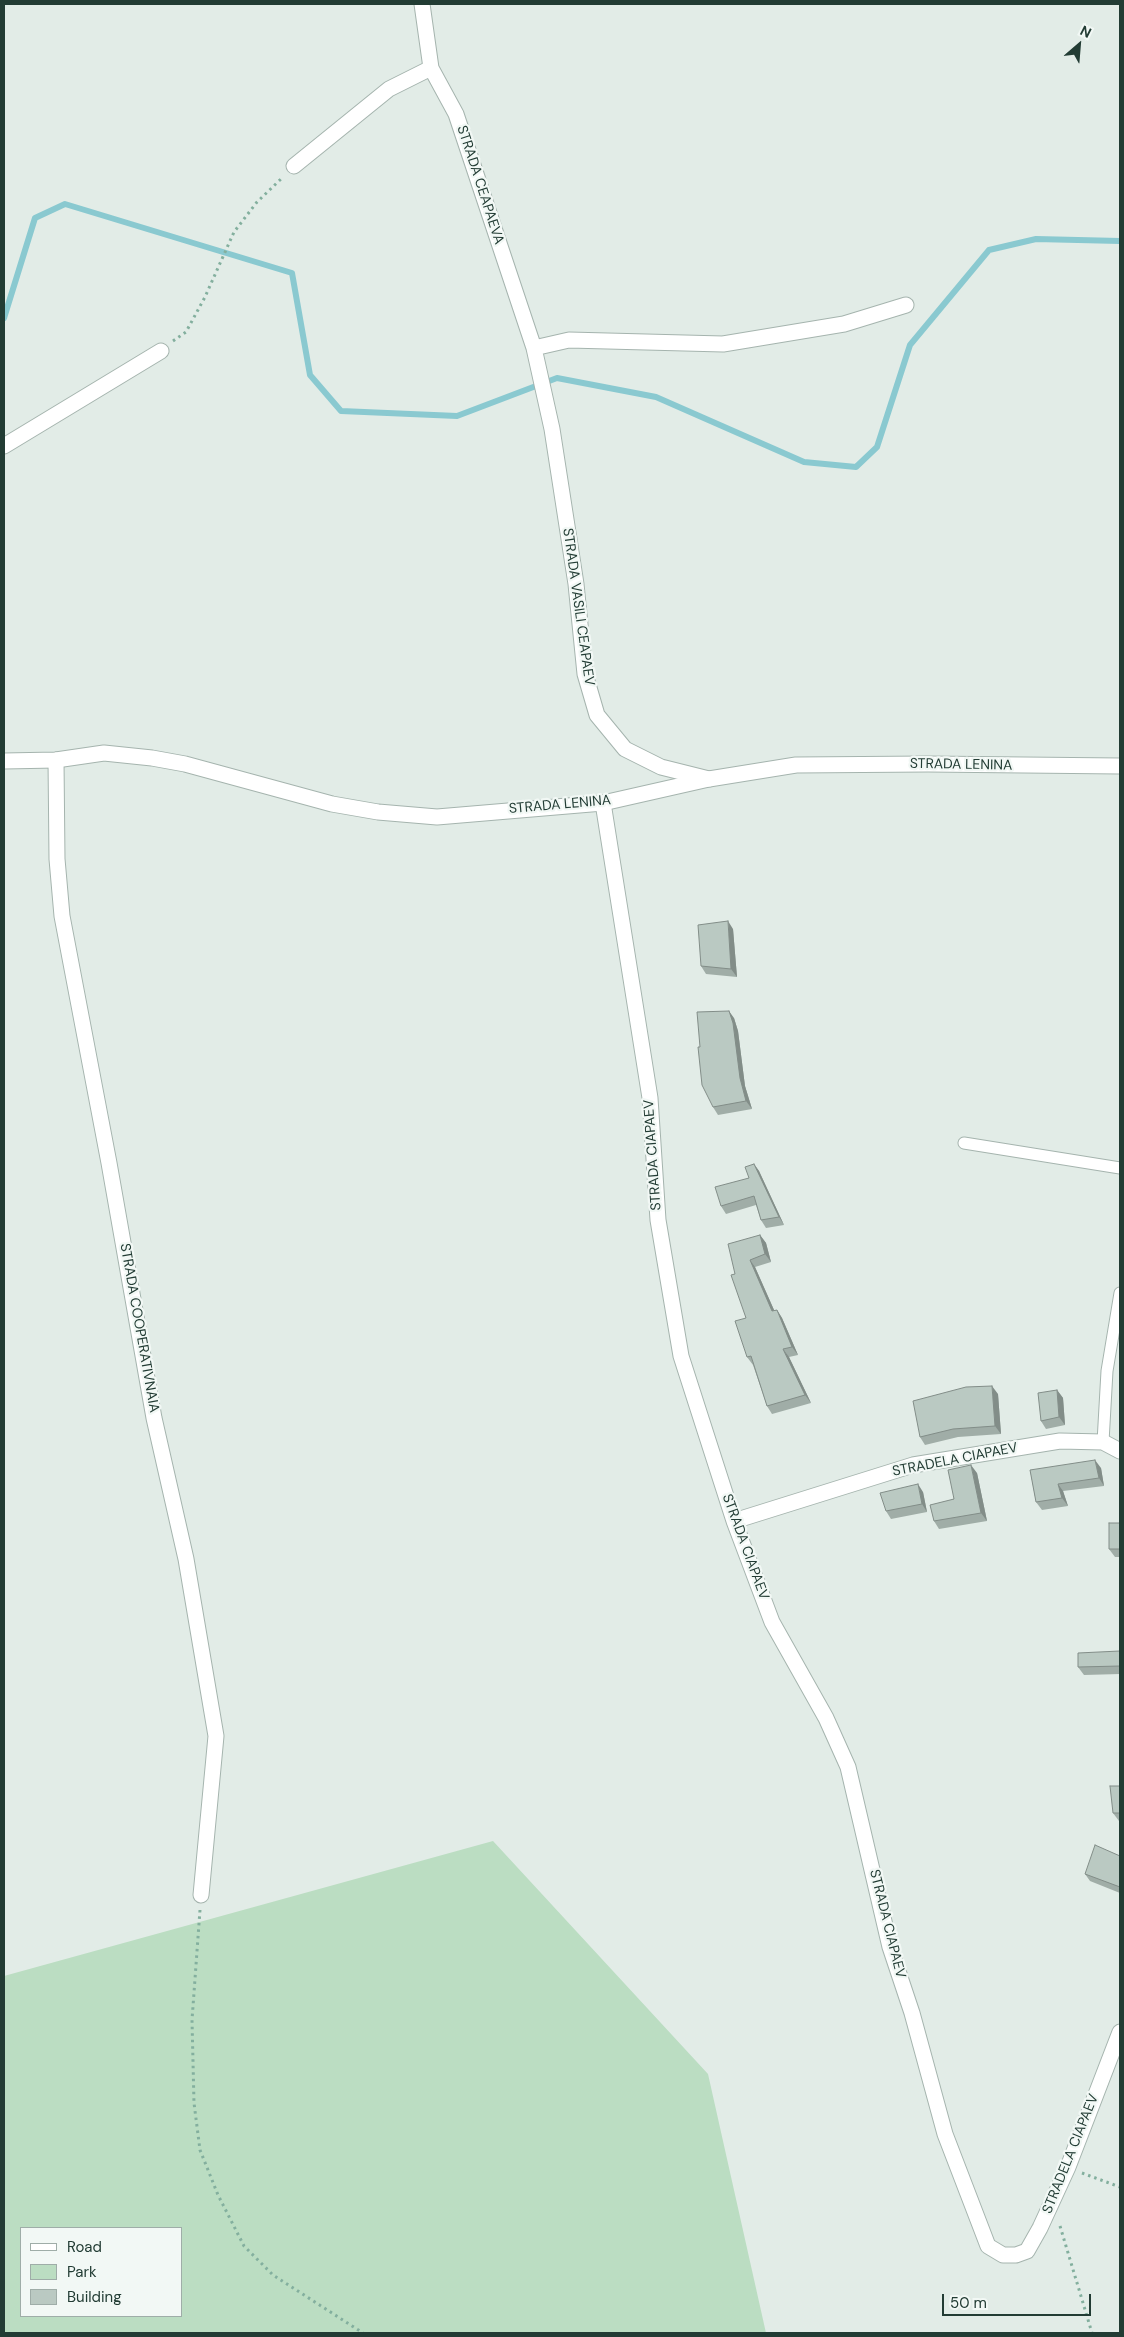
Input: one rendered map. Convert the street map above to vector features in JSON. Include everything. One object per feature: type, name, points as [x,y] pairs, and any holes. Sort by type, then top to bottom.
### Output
[{"type":"street","name":"STRADA CEAPAEVA","points":[[422,4],[431,68],[456,114],[534,348],[538,367]]},
{"type":"street","points":[[294,166],[389,89],[431,68]]},
{"type":"street","points":[[534,348],[569,340],[723,344],[844,324],[906,304]]},
{"type":"street","points":[[4,446],[161,350]]},
{"type":"street","name":"STRADA VASILI CEAPAEV","points":[[538,367],[552,429],[576,584],[585,674],[597,715],[625,748],[661,767],[709,779]]},
{"type":"street","name":"STRADA LENINA","points":[[4,761],[56,760],[104,753],[152,758],[185,764],[332,804],[378,812],[437,817],[603,803],[709,779],[796,766],[928,764],[1120,766]]},
{"type":"street","name":"STRADA COOPERATIVNAIA","points":[[56,760],[57,859],[62,916],[154,1418],[186,1559],[216,1736],[201,1895]]},
{"type":"street","name":"STRADA CIAPAEV","points":[[603,803],[650,1098],[658,1220],[681,1356],[734,1521],[772,1622],[826,1718],[848,1767],[890,1948],[912,2013],[945,2134],[988,2246],[1003,2255]]},
{"type":"street","name":"STRADELA CIAPAEV","points":[[734,1521],[913,1466],[1060,1441],[1103,1442],[1120,1451]]},
{"type":"street","name":"STRADELA CIAPAEV","points":[[1003,2255],[1016,2255],[1027,2251],[1068,2167],[1120,2032]]},
{"type":"lane","points":[[964,1143],[1120,1168]]},
{"type":"lane","points":[[1103,1442],[1107,1371],[1120,1294]]},
{"type":"path","points":[[161,350],[186,332],[205,297],[234,232],[257,202],[294,166]]},
{"type":"path","points":[[201,1895],[192,2020],[194,2103],[200,2150],[218,2195],[244,2246],[273,2275],[363,2333]]},
{"type":"path","points":[[1068,2167],[1120,2187]]},
{"type":"path","points":[[1051,2205],[1068,2248],[1092,2333]]},
{"type":"green space","points":[[493,1841],[708,2074],[766,2333],[4,2333],[4,1976]]},
{"type":"building","points":[[728,921],[731,969],[701,966],[698,925]]},
{"type":"building","points":[[729,1011],[733,1023],[740,1078],[746,1101],[713,1107],[702,1085],[697,1012]]},
{"type":"building","points":[[754,1164],[779,1217],[761,1220],[754,1196],[721,1206],[715,1187],[749,1178],[745,1167]]},
{"type":"building","points":[[760,1235],[765,1254],[750,1260],[772,1311],[777,1310],[792,1347],[783,1349],[805,1395],[767,1406],[751,1356],[747,1357],[735,1321],[746,1318],[731,1275],[735,1274],[728,1244]]},
{"type":"building","points":[[992,1386],[995,1426],[953,1429],[920,1437],[913,1401],[966,1387]]},
{"type":"building","points":[[1057,1390],[1059,1417],[1041,1421],[1038,1393]]},
{"type":"building","points":[[1095,1460],[1099,1478],[1058,1484],[1062,1498],[1036,1502],[1030,1470]]},
{"type":"building","points":[[971,1465],[981,1513],[934,1521],[930,1505],[954,1499],[948,1470]]},
{"type":"building","points":[[918,1484],[922,1504],[886,1511],[880,1493]]},
{"type":"building","points":[[1109,1523],[1120,1523],[1120,1549],[1109,1549]]},
{"type":"building","points":[[1120,1651],[1120,1666],[1078,1667],[1078,1653]]},
{"type":"building","points":[[1110,1786],[1120,1786],[1120,1813],[1113,1813]]},
{"type":"building","points":[[1095,1845],[1120,1856],[1120,1887],[1085,1874]]},
{"type":"waterway","points":[[4,318],[35,218],[65,204],[292,273],[310,375],[341,411],[457,416],[557,378],[656,397],[804,462],[856,467],[877,447],[910,345],[989,250],[1036,239],[1120,241]]}]
